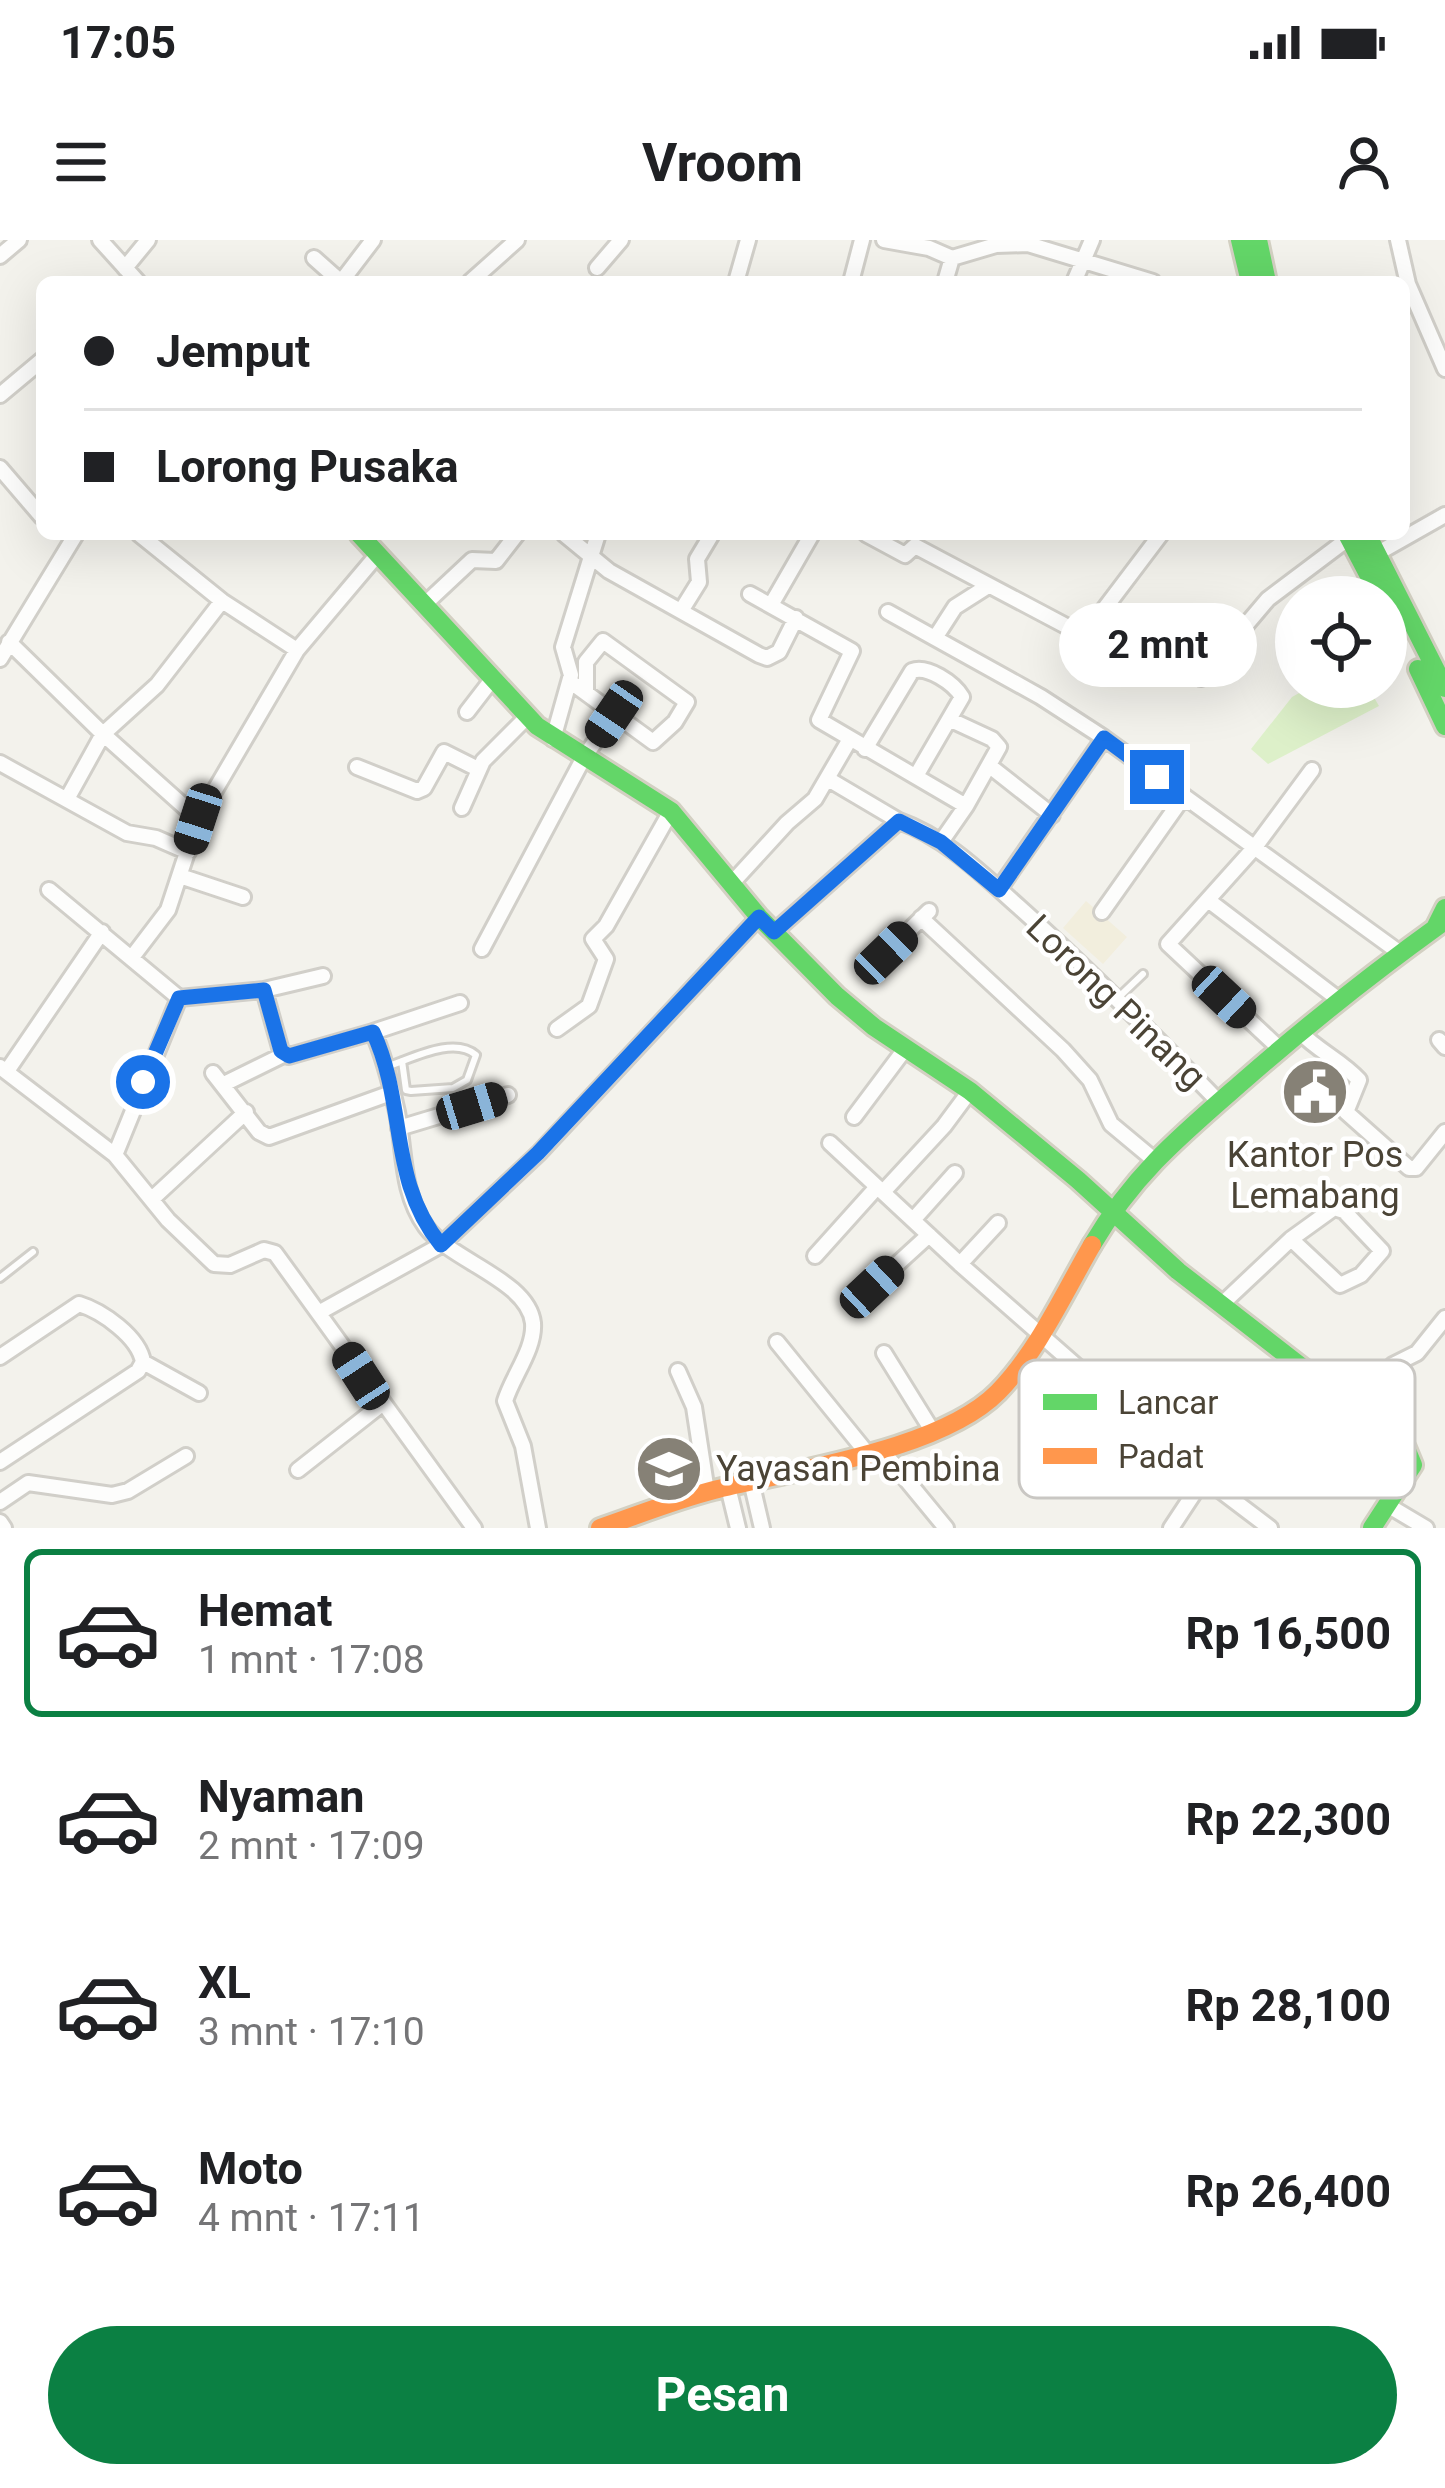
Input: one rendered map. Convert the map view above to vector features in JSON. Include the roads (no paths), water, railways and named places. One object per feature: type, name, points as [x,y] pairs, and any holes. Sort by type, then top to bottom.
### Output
[{"type":"main road","points":[[1240,240],[1249,276]]},
{"type":"main road","points":[[1258,240],[1266,276]]},
{"type":"main road","points":[[365,540],[527,717],[554,740],[670,811],[759,917],[837,996],[905,1049],[970,1090],[1163,1259],[1293,1360]]},
{"type":"main road","points":[[1357,540],[1445,688]]},
{"type":"main road","points":[[1369,558],[1374,576]]},
{"type":"main road","points":[[1407,650],[1445,726]]},
{"type":"main road","points":[[1022,1360],[1042,1334],[1112,1211],[1153,1159],[1338,999],[1442,921]]},
{"type":"main road","points":[[608,1527],[707,1492],[933,1432],[994,1396],[1019,1364]]},
{"type":"main road","points":[[1372,1528],[1393,1498]]},
{"type":"street","points":[[0,256],[19,240]]},
{"type":"street","points":[[100,240],[131,276]]},
{"type":"street","points":[[134,276],[148,240]]},
{"type":"street","points":[[346,276],[374,240]]},
{"type":"street","points":[[477,276],[517,240]]},
{"type":"street","points":[[597,268],[621,240]]},
{"type":"street","points":[[738,276],[748,240]]},
{"type":"street","points":[[852,276],[862,240]]},
{"type":"street","points":[[884,240],[929,248],[952,258],[1010,244],[1046,247],[1134,276]]},
{"type":"street","points":[[1076,276],[1092,240]]},
{"type":"street","points":[[1398,240],[1408,276]]},
{"type":"street","points":[[314,258],[334,276]]},
{"type":"street","points":[[947,276],[952,258]]},
{"type":"street","points":[[1410,284],[1445,369]]},
{"type":"street","points":[[0,395],[36,365]]},
{"type":"street","points":[[0,468],[36,510]]},
{"type":"street","points":[[1410,535],[1445,515]]},
{"type":"street","points":[[0,658],[66,540]]},
{"type":"street","points":[[146,540],[222,602],[297,650]]},
{"type":"street","points":[[425,604],[472,560],[496,561],[512,540]]},
{"type":"street","points":[[570,540],[590,558],[767,658],[778,652],[796,617]]},
{"type":"street","points":[[554,740],[571,675],[563,647],[596,540]]},
{"type":"street","points":[[681,611],[698,582],[697,559],[708,540]]},
{"type":"street","points":[[771,604],[808,540]]},
{"type":"street","points":[[877,540],[905,555],[914,546],[1083,635]]},
{"type":"street","points":[[1071,653],[1156,540]]},
{"type":"street","points":[[1201,678],[1268,599],[1347,540]]},
{"type":"street","points":[[1369,558],[1401,540]]},
{"type":"street","points":[[133,956],[168,910],[198,819],[297,650],[378,554]]},
{"type":"street","points":[[935,638],[956,607],[988,586]]},
{"type":"street","points":[[750,594],[852,651],[819,716],[821,723],[966,806]]},
{"type":"street","points":[[67,800],[103,734],[158,685],[222,602]]},
{"type":"street","points":[[888,612],[1041,697],[1104,738],[1400,952]]},
{"type":"street","points":[[603,641],[687,702],[656,741],[614,714],[580,689],[586,662],[603,641]]},
{"type":"street","points":[[9,642],[198,819]]},
{"type":"street","points":[[866,749],[918,668],[961,692],[961,702],[916,776]]},
{"type":"street","points":[[466,712],[494,677]]},
{"type":"street","points":[[482,949],[584,759],[614,714]]},
{"type":"street","points":[[462,808],[478,769],[527,717]]},
{"type":"street","points":[[941,842],[1000,747],[952,721]]},
{"type":"street","points":[[999,890],[1104,738]]},
{"type":"street","points":[[731,884],[815,800],[850,740]]},
{"type":"street","points":[[357,767],[417,791],[424,788],[443,752],[478,769]]},
{"type":"street","points":[[0,764],[127,833],[156,838],[188,852]]},
{"type":"street","points":[[991,767],[1052,815]]},
{"type":"street","points":[[1280,1049],[1168,946],[1255,847],[1312,770]]},
{"type":"street","name":"Lorong Pinang","points":[[828,779],[941,842],[1117,999],[1217,1100]]},
{"type":"street","points":[[1102,912],[1184,796]]},
{"type":"street","points":[[557,1029],[589,1006],[606,959],[593,938],[606,926],[670,811]]},
{"type":"street","points":[[774,932],[899,821]]},
{"type":"street","points":[[180,877],[243,897]]},
{"type":"street","points":[[49,890],[179,998],[264,990],[323,976]]},
{"type":"street","points":[[1208,900],[1338,999]]},
{"type":"street","points":[[886,953],[925,915],[1063,1050],[1090,1080],[1112,1124],[1153,1159]]},
{"type":"street","points":[[320,1312],[441,1245],[541,1150],[759,917]]},
{"type":"street","points":[[102,932],[4,1069],[115,1155],[214,1264],[230,1265],[264,1250],[275,1253],[474,1528]]},
{"type":"street","points":[[264,990],[285,1054]]},
{"type":"street","points":[[115,1155],[179,998]]},
{"type":"street","points":[[392,1093],[269,1137],[259,1132],[218,1078],[460,1004]]},
{"type":"street","points":[[373,1032],[392,1093],[409,1194],[417,1212],[441,1245],[514,1291],[529,1311],[531,1337],[505,1401],[523,1446],[538,1528]]},
{"type":"street","points":[[1300,1032],[1359,1080],[1346,1112],[1409,1168],[1416,1168],[1442,1141]]},
{"type":"street","points":[[854,1118],[905,1049]]},
{"type":"street","points":[[815,1256],[944,1126],[970,1090]]},
{"type":"street","points":[[399,1128],[508,1094]]},
{"type":"street","points":[[152,1199],[246,1112]]},
{"type":"street","points":[[830,1143],[1071,1360]]},
{"type":"street","points":[[913,1220],[956,1173]]},
{"type":"street","points":[[1222,1304],[1291,1239],[1337,1208],[1382,1253],[1361,1275],[1340,1285],[1291,1239]]},
{"type":"street","points":[[960,1264],[998,1223]]},
{"type":"street","points":[[872,1287],[928,1234]]},
{"type":"street","points":[[0,1358],[79,1304],[136,1342],[143,1362],[199,1393]]},
{"type":"street","points":[[1403,1360],[1417,1353],[1445,1318]]},
{"type":"street","points":[[777,1342],[946,1528]]},
{"type":"street","points":[[884,1353],[933,1432]]},
{"type":"street","points":[[0,1462],[138,1371],[143,1362]]},
{"type":"street","points":[[678,1371],[694,1407],[707,1492]]},
{"type":"street","points":[[298,1470],[382,1404]]},
{"type":"street","points":[[0,1502],[28,1483],[119,1494],[186,1456]]},
{"type":"street","points":[[751,1481],[762,1528]]},
{"type":"street","points":[[728,1487],[739,1528]]},
{"type":"street","points":[[1171,1528],[1191,1498]]},
{"type":"street","points":[[1231,1498],[1270,1528]]},
{"type":"street","points":[[1389,1506],[1426,1528]]},
{"type":"lane","points":[[1117,999],[1143,974]]},
{"type":"lane","points":[[385,1067],[403,1061],[445,1048],[465,1048],[476,1055],[467,1080],[453,1088],[406,1090],[403,1061]]},
{"type":"lane","points":[[0,1278],[32,1252]]},
{"type":"place","name":"Kantor Pos Lemabang","points":[[1315,1092]]},
{"type":"place","name":"Yayasan Pembina","points":[[669,1469]]}]
